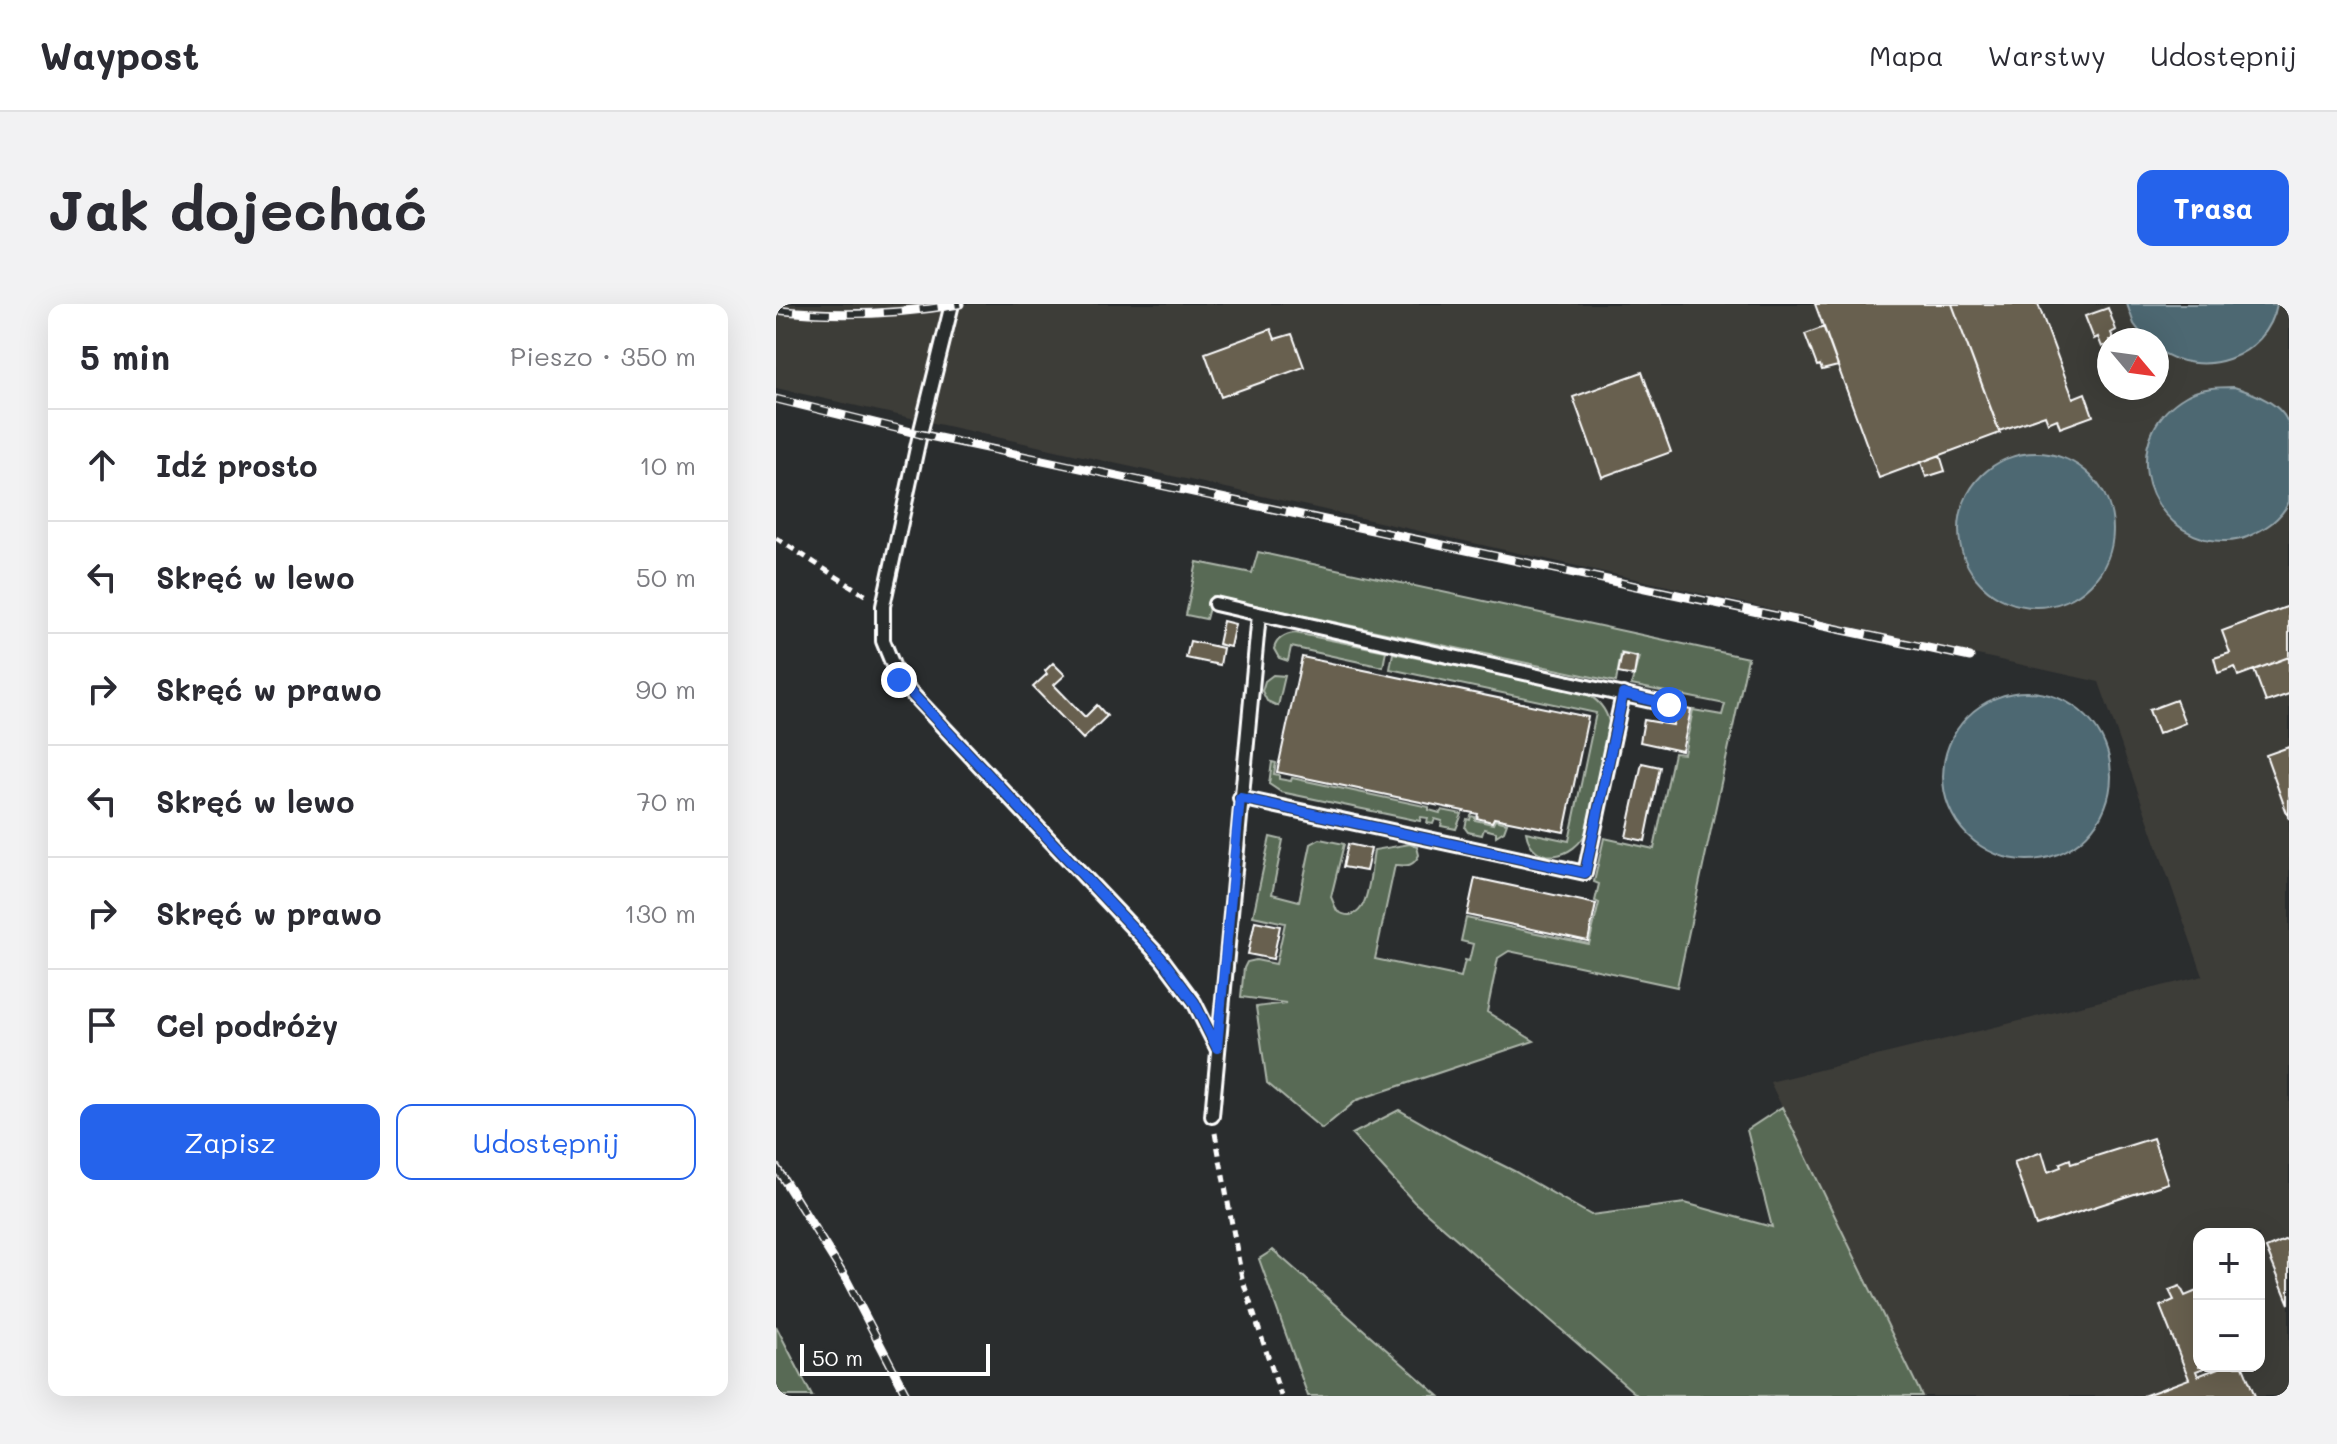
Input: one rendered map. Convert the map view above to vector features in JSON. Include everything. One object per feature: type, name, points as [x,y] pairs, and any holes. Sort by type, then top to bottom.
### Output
[{"type":"lane","points":[[952,304],[883,606],[883,641],[899,680],[1162,959],[1194,1002],[1217,1048]]},
{"type":"lane","points":[[1215,604],[1669,705]]},
{"type":"lane","points":[[1212,1116],[1259,614]]},
{"type":"lane","points":[[1240,798],[1585,873],[1623,694]]},
{"type":"path","points":[[776,538],[883,606]]},
{"type":"path","points":[[1212,1116],[1242,1278],[1281,1396]]},
{"type":"shaded area","points":[[776,304],[2289,304],[2289,1396],[1922,1396],[1770,1082],[2203,976],[2099,682],[776,388]]},
{"type":"green space","points":[[1258,552],[1748,658],[1677,987],[1509,951],[1498,958],[1487,1012],[1534,1041],[1357,1100],[1322,1129],[1267,1083],[1256,1007],[1286,1003],[1241,997],[1247,962],[1256,960],[1276,964],[1285,923],[1253,916],[1270,837],[1283,840],[1272,894],[1299,901],[1311,844],[1320,839],[1344,844],[1331,897],[1337,911],[1348,915],[1356,913],[1366,896],[1374,850],[1410,844],[1417,847],[1419,855],[1412,864],[1395,865],[1375,959],[1461,977],[1473,944],[1461,941],[1466,918],[1589,944],[1599,903],[1595,901],[1599,884],[1594,882],[1604,838],[1654,849],[1674,753],[1684,754],[1693,710],[1722,715],[1725,704],[1631,685],[1639,657],[1621,653],[1616,682],[1212,596],[1206,619],[1186,615],[1197,562],[1252,573]]},
{"type":"green space","points":[[1295,633],[1386,651],[1383,667],[1291,647],[1288,661],[1279,658],[1274,649],[1277,642]]},
{"type":"green space","points":[[1393,653],[1585,693],[1600,705],[1609,722],[1608,743],[1587,830],[1574,848],[1564,853],[1545,855],[1530,843],[1526,832],[1569,841],[1596,713],[1390,669]]},
{"type":"green space","points":[[1273,675],[1285,676],[1278,706],[1267,701],[1262,691],[1265,681]]},
{"type":"green space","points":[[1272,762],[1276,763],[1274,774],[1279,775],[1279,779],[1291,781],[1292,778],[1429,807],[1429,810],[1440,813],[1442,810],[1462,814],[1456,829],[1441,826],[1442,821],[1435,819],[1433,824],[1427,823],[1428,818],[1421,817],[1420,821],[1281,792],[1269,784]]},
{"type":"green space","points":[[1471,816],[1493,824],[1495,820],[1507,823],[1504,831],[1496,836],[1496,832],[1484,829],[1482,835],[1468,832],[1465,828]]},
{"type":"green space","points":[[1782,1107],[1922,1396],[1638,1396],[1414,1202],[1352,1134],[1399,1110],[1591,1215],[1685,1203],[1772,1227],[1747,1130]]},
{"type":"green space","points":[[1273,1250],[1439,1396],[1308,1396],[1259,1259]]},
{"type":"green space","points":[[776,1326],[812,1396],[776,1396]]},
{"type":"water","points":[[2127,304],[2277,304],[2271,323],[2260,339],[2246,351],[2211,363],[2192,363],[2174,358],[2169,355],[2169,328],[2137,328]]},
{"type":"water","points":[[2234,387],[2266,400],[2286,418],[2289,426],[2289,502],[2277,519],[2254,534],[2232,541],[2210,540],[2182,529],[2165,513],[2153,494],[2147,474],[2147,452],[2153,431],[2166,412],[2186,396],[2209,388]]},
{"type":"water","points":[[2036,453],[2065,459],[2091,475],[2107,501],[2113,530],[2107,559],[2091,585],[2065,601],[2036,607],[2007,601],[1981,585],[1965,559],[1959,530],[1965,501],[1981,475],[2007,459]]},
{"type":"water","points":[[2027,692],[2059,699],[2074,706],[2086,717],[2097,729],[2104,744],[2111,776],[2104,808],[2097,823],[2086,835],[2074,846],[2059,853],[2027,860],[1995,853],[1980,846],[1968,835],[1957,823],[1950,808],[1943,776],[1950,744],[1957,729],[1968,717],[1980,706],[1995,699]]},
{"type":"building","points":[[1815,304],[1952,304],[2000,433],[1879,478]]},
{"type":"building","points":[[1952,304],[2038,304],[2073,398],[2085,393],[2093,416],[2060,428],[2057,419],[2048,423],[2045,415],[1999,431]]},
{"type":"building","points":[[2108,308],[2115,328],[2097,328],[2097,338],[2094,339],[2085,316]]},
{"type":"building","points":[[1824,327],[1838,366],[1822,370],[1820,365],[1817,366],[1805,334]]},
{"type":"building","points":[[1271,329],[1275,339],[1292,334],[1304,367],[1221,397],[1205,353]]},
{"type":"building","points":[[1642,372],[1671,452],[1602,477],[1573,397]]},
{"type":"building","points":[[1940,455],[1945,471],[1926,477],[1921,462]]},
{"type":"building","points":[[2289,606],[2289,657],[2238,676],[2235,667],[2218,673],[2214,658],[2230,653],[2222,631]]},
{"type":"building","points":[[1223,621],[1235,624],[1230,647],[1218,644]]},
{"type":"building","points":[[1190,641],[1223,648],[1220,665],[1186,658]]},
{"type":"building","points":[[1622,654],[1637,657],[1634,676],[1618,673]]},
{"type":"building","points":[[1302,657],[1588,717],[1564,832],[1494,818],[1492,822],[1477,818],[1478,814],[1277,772]]},
{"type":"building","points":[[2289,657],[2289,694],[2266,702],[2254,670]]},
{"type":"building","points":[[1053,663],[1065,675],[1054,685],[1085,717],[1097,705],[1107,716],[1083,739],[1033,687],[1047,674],[1045,671]]},
{"type":"building","points":[[2176,700],[2185,723],[2158,734],[2149,710]]},
{"type":"building","points":[[1677,707],[1691,710],[1682,751],[1640,742],[1644,720],[1673,725]]},
{"type":"building","points":[[2289,747],[2289,819],[2266,755]]},
{"type":"building","points":[[1642,763],[1660,767],[1645,841],[1626,837]]},
{"type":"building","points":[[1348,844],[1371,849],[1366,871],[1343,867]]},
{"type":"building","points":[[1475,878],[1596,904],[1588,941],[1467,915]]},
{"type":"building","points":[[1255,921],[1280,926],[1273,959],[1248,954]]},
{"type":"building","points":[[2153,1138],[2168,1183],[2036,1226],[2014,1162],[2042,1152],[2048,1172],[2070,1159],[2071,1164]]},
{"type":"building","points":[[2289,1238],[2289,1304],[2266,1248]]},
{"type":"building","points":[[2180,1286],[2185,1296],[2193,1293],[2193,1372],[2198,1376],[2208,1372],[2245,1372],[2255,1396],[2143,1396],[2189,1379],[2160,1306],[2174,1300],[2169,1290]]},
{"type":"railway","points":[[776,310],[868,313],[960,304]]},
{"type":"railway","points":[[776,399],[920,434],[1970,657]]},
{"type":"railway","points":[[776,1167],[846,1279],[907,1396]]},
{"type":"route","points":[[899,680],[1162,959],[1194,1002],[1217,1048],[1240,798],[1585,873],[1623,694],[1669,705]]}]
